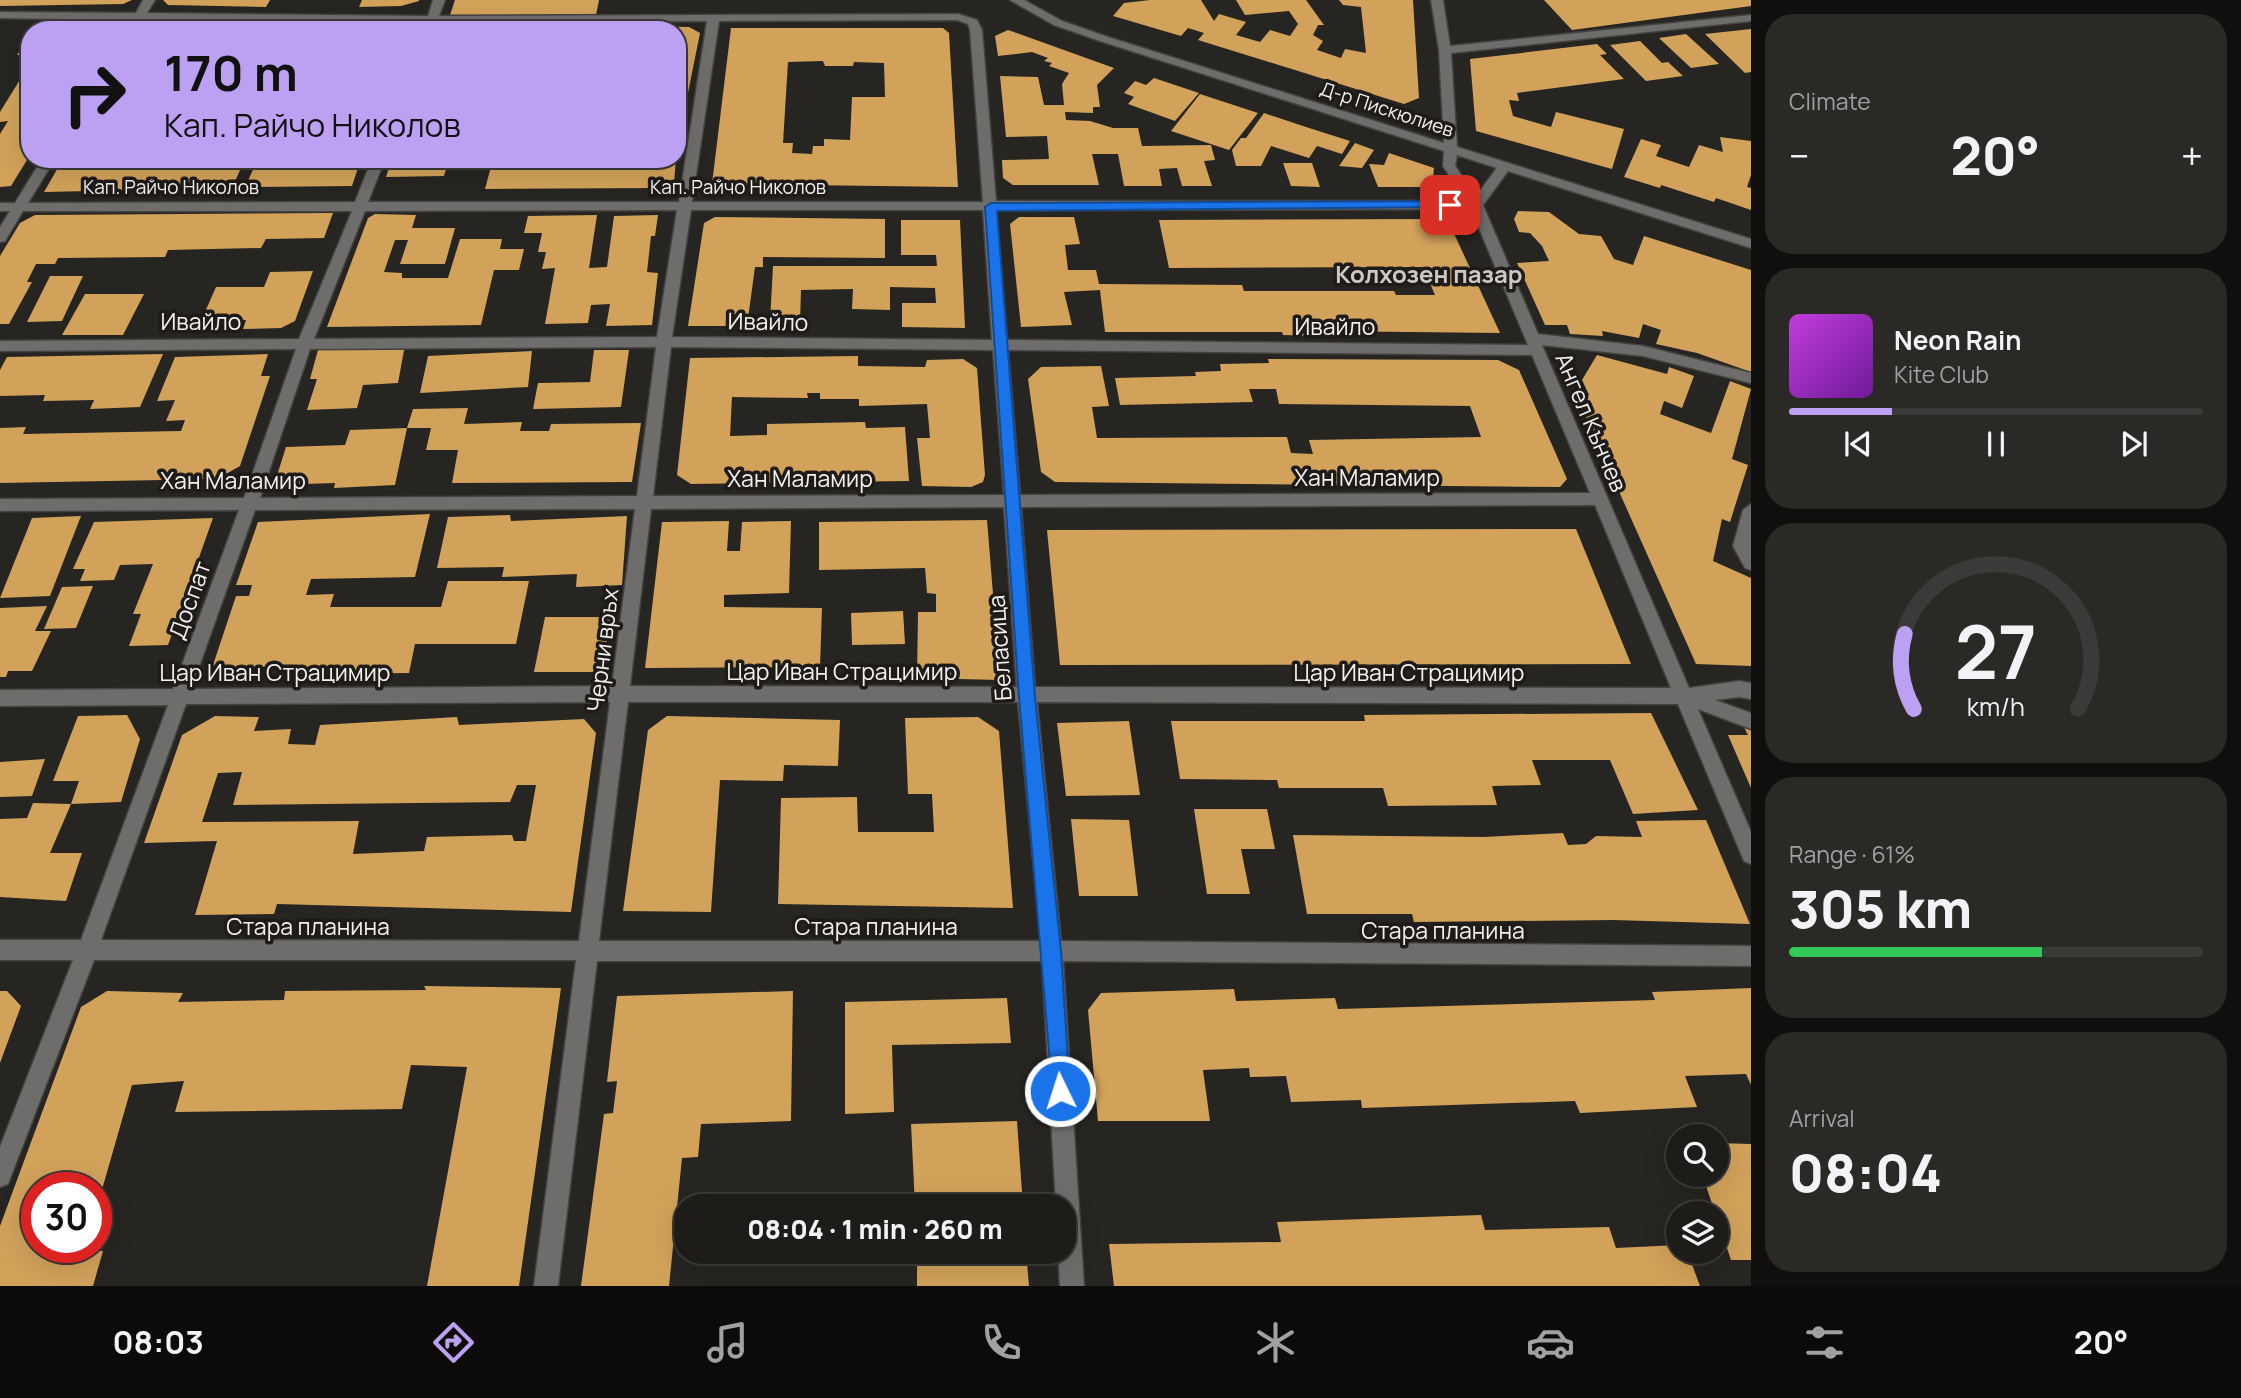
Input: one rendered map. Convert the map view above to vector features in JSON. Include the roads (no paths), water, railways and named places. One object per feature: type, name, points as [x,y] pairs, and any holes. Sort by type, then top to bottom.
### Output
[{"type":"street","points":[[136,21],[149,0]]},
{"type":"street","points":[[431,21],[439,0]]},
{"type":"street","name":"Д-р Пискюлиев","points":[[1016,0],[1069,27],[1751,244]]},
{"type":"street","name":"Ангел Кънчев","points":[[1437,0],[1445,50],[1451,150],[1449,166],[1476,205],[1751,855]]},
{"type":"street","points":[[0,15],[140,15],[314,21]]},
{"type":"street","name":"Беласица","points":[[713,20],[958,17],[972,22],[976,30],[1027,697],[1052,951],[1072,1286]]},
{"type":"street","points":[[1445,50],[1751,18]]},
{"type":"street","points":[[656,21],[713,20]]},
{"type":"street","name":"Черни връх","points":[[546,1286],[664,342],[687,206],[713,20]]},
{"type":"street","points":[[1476,205],[1504,167]]},
{"type":"street","points":[[0,237],[43,168]]},
{"type":"street","name":"Доспат","points":[[0,1176],[87,951],[250,503],[305,343],[376,168]]},
{"type":"street","name":"Кап. Райчо Николов","points":[[0,207],[1476,205]]},
{"type":"street","name":"Ивайло","points":[[0,346],[664,342],[1001,346],[1534,344],[1632,347],[1713,365],[1751,378]]},
{"type":"street","name":"Хан Маламир","points":[[0,505],[1600,499]]},
{"type":"street","points":[[1751,510],[1741,546],[1751,563]]},
{"type":"street","points":[[1684,696],[1739,689],[1751,691]]},
{"type":"street","name":"Цар Иван Страцимир","points":[[0,698],[621,694],[1027,697],[1684,696]]},
{"type":"street","points":[[1684,696],[1751,721]]},
{"type":"street","name":"Стара планина","points":[[0,950],[1052,951],[1751,956]]},
{"type":"district","name":"Колхозен пазар","points":[[1429,273]]}]
